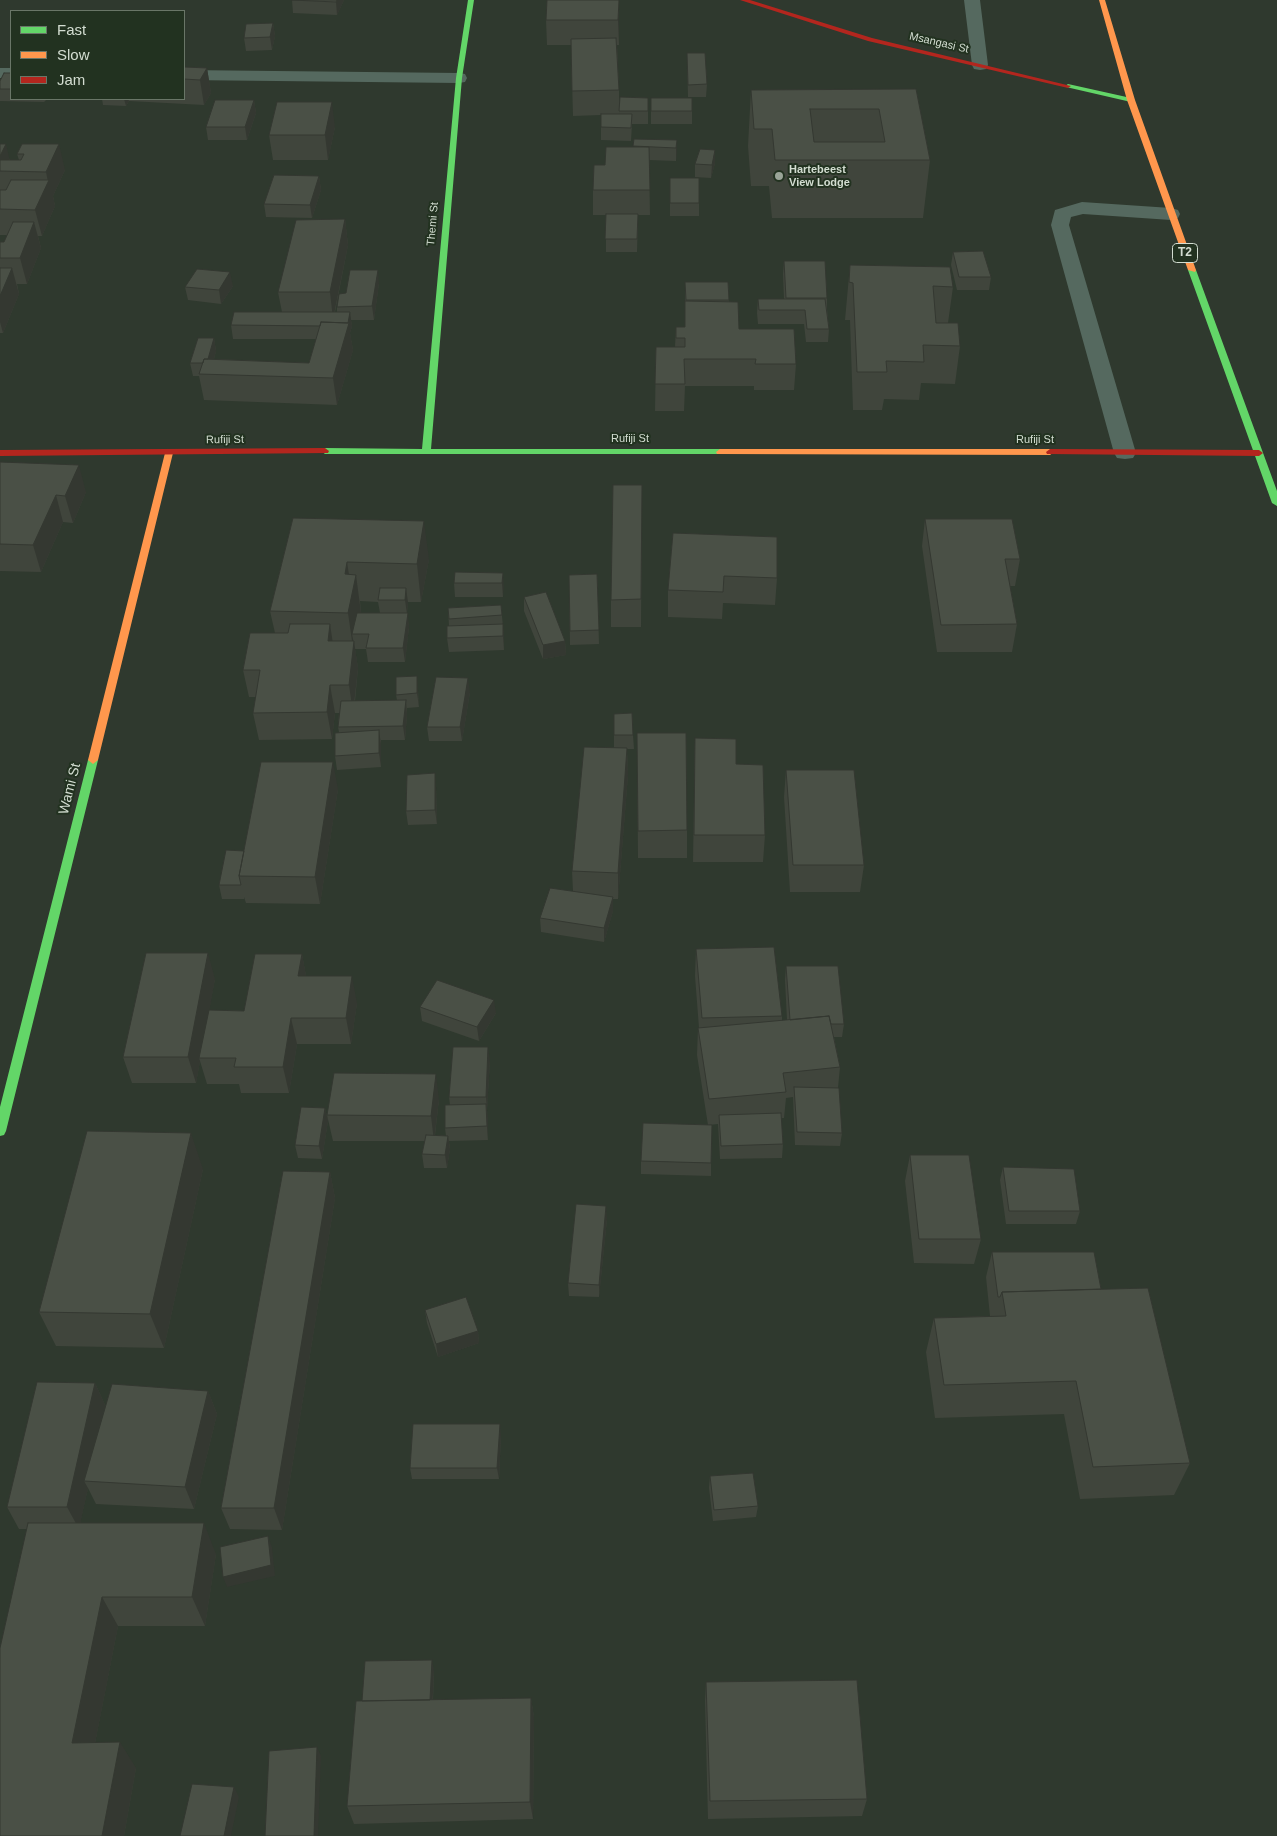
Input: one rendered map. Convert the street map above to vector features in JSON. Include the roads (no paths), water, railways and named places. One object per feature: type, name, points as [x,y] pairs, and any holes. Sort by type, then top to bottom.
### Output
[{"type":"main road","name":"Themi St","points":[[426,451],[459,78],[471,0]]},
{"type":"main road","name":"Msangasi St","points":[[744,0],[870,40],[1131,100]]},
{"type":"main road","name":"T2","points":[[1102,0],[1131,100],[1170,214],[1277,503]]},
{"type":"main road","name":"Rufiji St","points":[[0,454],[426,451],[1259,453]]},
{"type":"main road","name":"Wami St","points":[[0,1131],[169,453]]},
{"type":"street","points":[[972,0],[980,65]]},
{"type":"street","points":[[185,75],[459,78]]},
{"type":"street","points":[[1125,453],[1060,225],[1062,214],[1082,208],[1170,214]]},
{"type":"place","name":"Hartebeest View Lodge","points":[[779,176]]}]
